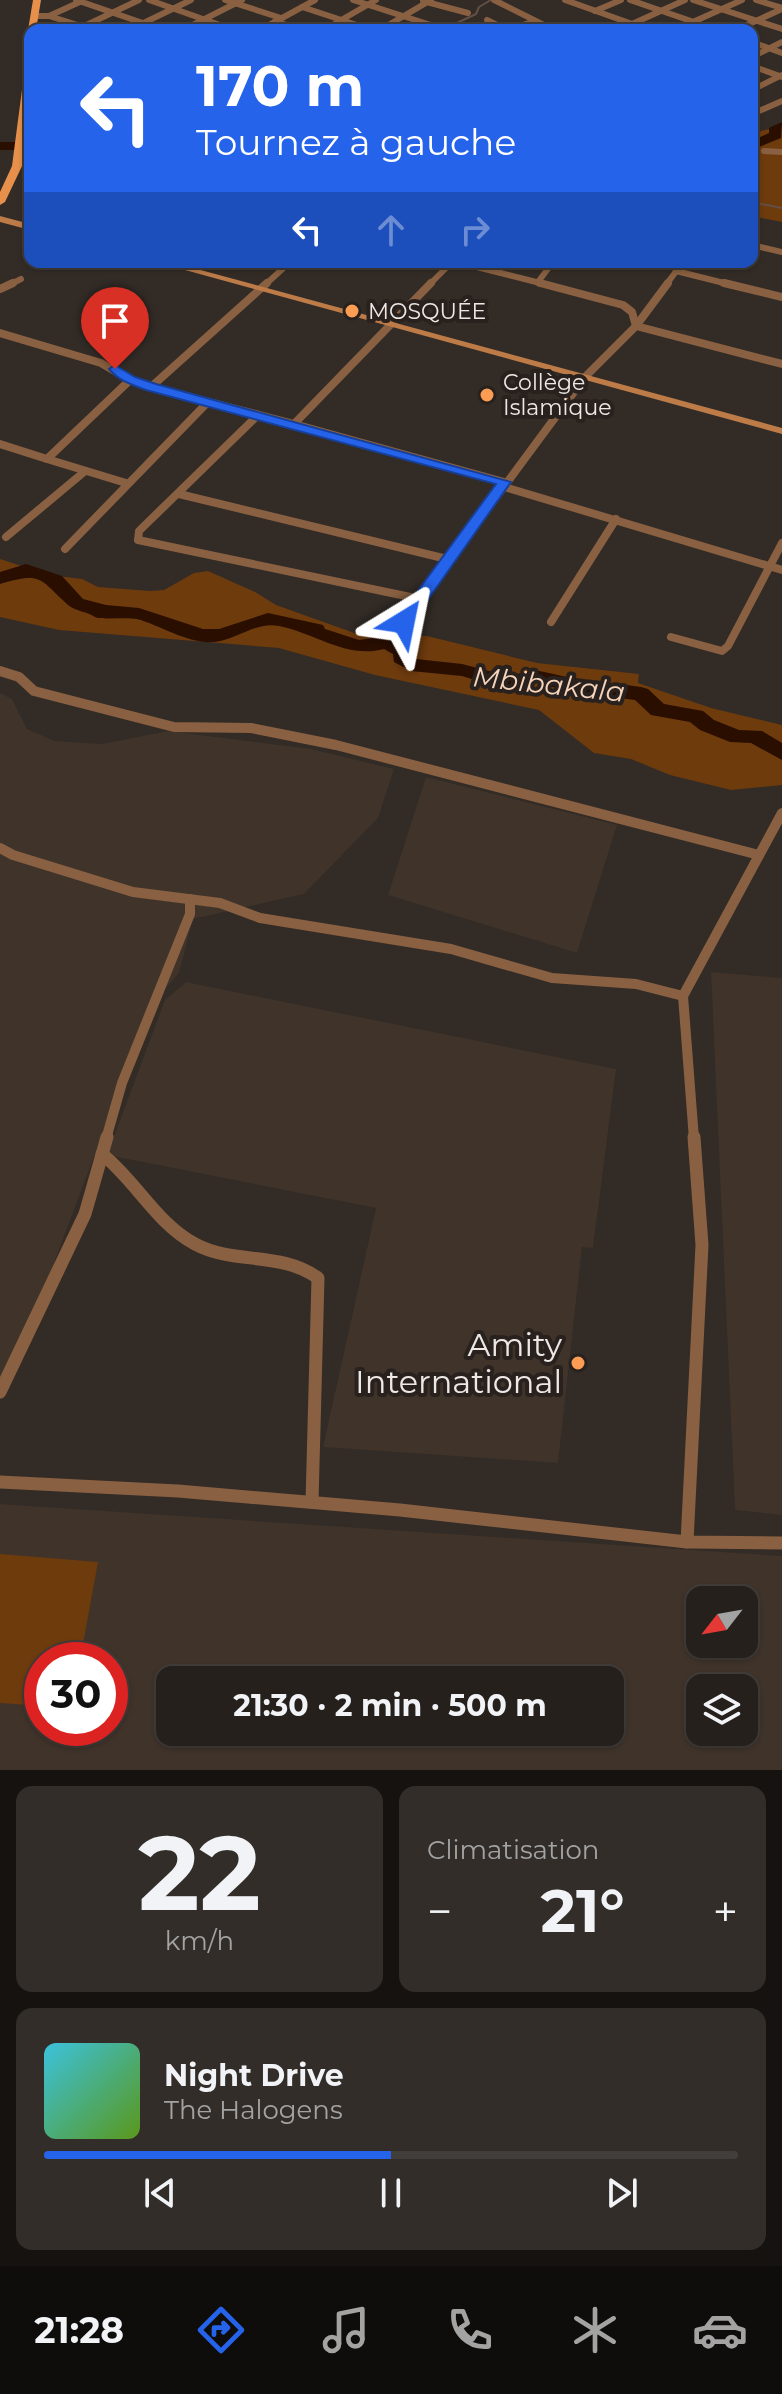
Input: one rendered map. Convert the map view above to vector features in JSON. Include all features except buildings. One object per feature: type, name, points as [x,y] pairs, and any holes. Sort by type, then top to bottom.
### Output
[{"type":"main road","points":[[33,24],[37,0]]},
{"type":"main road","points":[[0,202],[18,157],[24,127]]},
{"type":"street","points":[[49,16],[80,0],[146,24]]},
{"type":"street","points":[[89,24],[139,0]]},
{"type":"street","points":[[149,0],[215,24]]},
{"type":"street","points":[[143,23],[191,0]]},
{"type":"street","points":[[225,0],[287,24]]},
{"type":"street","points":[[195,24],[242,0]]},
{"type":"street","points":[[271,24],[315,0]]},
{"type":"street","points":[[353,0],[428,24]]},
{"type":"street","points":[[335,24],[376,0]]},
{"type":"street","points":[[494,0],[541,24]]},
{"type":"street","points":[[565,0],[632,24],[685,0]]},
{"type":"street","points":[[595,11],[621,0]]},
{"type":"street","points":[[630,0],[699,24]]},
{"type":"street","points":[[693,0],[782,29]]},
{"type":"street","points":[[688,24],[742,0]]},
{"type":"street","points":[[756,0],[782,9]]},
{"type":"street","points":[[390,24],[426,1],[468,13]]},
{"type":"street","points":[[302,7],[354,24]]},
{"type":"street","points":[[749,24],[782,9]]},
{"type":"street","points":[[35,16],[49,16],[74,24]]},
{"type":"street","points":[[487,20],[495,24]]},
{"type":"street","points":[[526,24],[535,21]]},
{"type":"street","points":[[758,54],[782,42]]},
{"type":"street","points":[[758,44],[782,53]]},
{"type":"street","points":[[758,68],[782,76]]},
{"type":"street","points":[[758,87],[782,76]]},
{"type":"street","points":[[758,111],[782,101]]},
{"type":"street","points":[[764,151],[782,152]]},
{"type":"street","points":[[0,219],[24,225]]},
{"type":"street","points":[[758,246],[782,252]]},
{"type":"street","points":[[183,268],[782,431]]},
{"type":"street","points":[[151,387],[283,268]]},
{"type":"street","points":[[294,424],[389,323],[448,268]]},
{"type":"street","points":[[479,268],[628,306],[634,312],[636,326]]},
{"type":"street","points":[[538,282],[548,268]]},
{"type":"street","points":[[404,622],[447,559],[585,377],[636,326],[674,268]]},
{"type":"street","points":[[682,268],[782,297]]},
{"type":"street","points":[[0,289],[21,279]]},
{"type":"street","points":[[636,326],[782,364]]},
{"type":"street","points":[[0,333],[101,363],[130,380],[151,387],[503,484],[782,570]]},
{"type":"street","points":[[47,459],[130,380]]},
{"type":"street","points":[[65,549],[207,403]]},
{"type":"street","points":[[258,415],[139,531],[138,540],[420,599]]},
{"type":"street","points":[[0,444],[126,483]]},
{"type":"street","points":[[6,537],[84,472]]},
{"type":"street","points":[[179,494],[447,559]]},
{"type":"street","points":[[551,622],[616,519]]},
{"type":"street","points":[[671,637],[722,651],[728,646],[782,543]]},
{"type":"street","points":[[0,671],[19,677],[34,691],[174,727],[251,728],[336,745],[759,855]]},
{"type":"street","points":[[687,1542],[702,1245],[683,996],[782,813]]},
{"type":"street","points":[[0,848],[13,855],[133,892],[220,903],[260,918],[451,949],[552,978],[636,984],[683,996]]},
{"type":"street","points":[[0,1392],[85,1214],[122,1083],[190,914],[190,899]]},
{"type":"street","points":[[102,1154],[120,1166],[159,1218],[195,1244],[222,1255],[300,1265],[318,1278],[312,1502]]},
{"type":"street","points":[[0,1482],[178,1491],[312,1502],[687,1542],[782,1543]]},
{"type":"shaded area","points":[[782,126],[782,222],[758,217],[758,134]]},
{"type":"shaded area","name":"Mbibakala","points":[[0,559],[49,575],[82,579],[98,587],[150,591],[164,590],[194,573],[208,571],[276,605],[360,635],[427,636],[537,663],[639,674],[638,683],[711,708],[782,725],[782,785],[731,790],[670,775],[631,759],[594,753],[539,710],[375,675],[279,648],[59,630],[0,617]]},
{"type":"shaded area","points":[[0,693],[12,699],[27,729],[55,741],[102,744],[168,731],[311,749],[394,769],[378,818],[304,894],[193,919],[179,973],[151,1005],[13,1372],[0,1382]]},
{"type":"shaded area","points":[[426,777],[617,825],[577,953],[388,895]]},
{"type":"shaded area","points":[[711,972],[782,978],[782,1515],[735,1510]]},
{"type":"shaded area","points":[[186,982],[616,1069],[593,1248],[582,1247],[558,1463],[323,1447],[376,1208],[107,1155],[165,1000]]},
{"type":"shaded area","points":[[0,1504],[782,1556],[782,1770],[0,1770]]},
{"type":"shaded area","points":[[0,1554],[98,1562],[83,1642],[24,1642],[24,1705],[0,1703]]},
{"type":"waterway","points":[[455,24],[476,14],[479,7],[491,0]]},
{"type":"waterway","points":[[758,143],[776,135],[774,131],[782,126]]},
{"type":"waterway","points":[[0,146],[24,146]]},
{"type":"waterway","points":[[758,203],[782,208]]},
{"type":"waterway","name":"Mbibakala","points":[[0,578],[26,570],[56,580],[77,604],[98,607],[100,612],[113,610],[139,614],[202,635],[219,635],[260,620],[274,619],[316,629],[318,633],[352,645],[387,642],[403,652],[401,658],[411,665],[462,670],[508,683],[535,676],[567,684],[641,694],[658,710],[696,716],[707,725],[737,737],[755,736],[782,753]]},
{"type":"place","name":"MOSQUÉE","points":[[352,311]]},
{"type":"place","name":"Collège Islamique","points":[[487,395]]},
{"type":"place","name":"Amity International","points":[[578,1363]]},
{"type":"route","points":[[115,369],[130,380],[151,387],[504,482],[404,622]]}]
